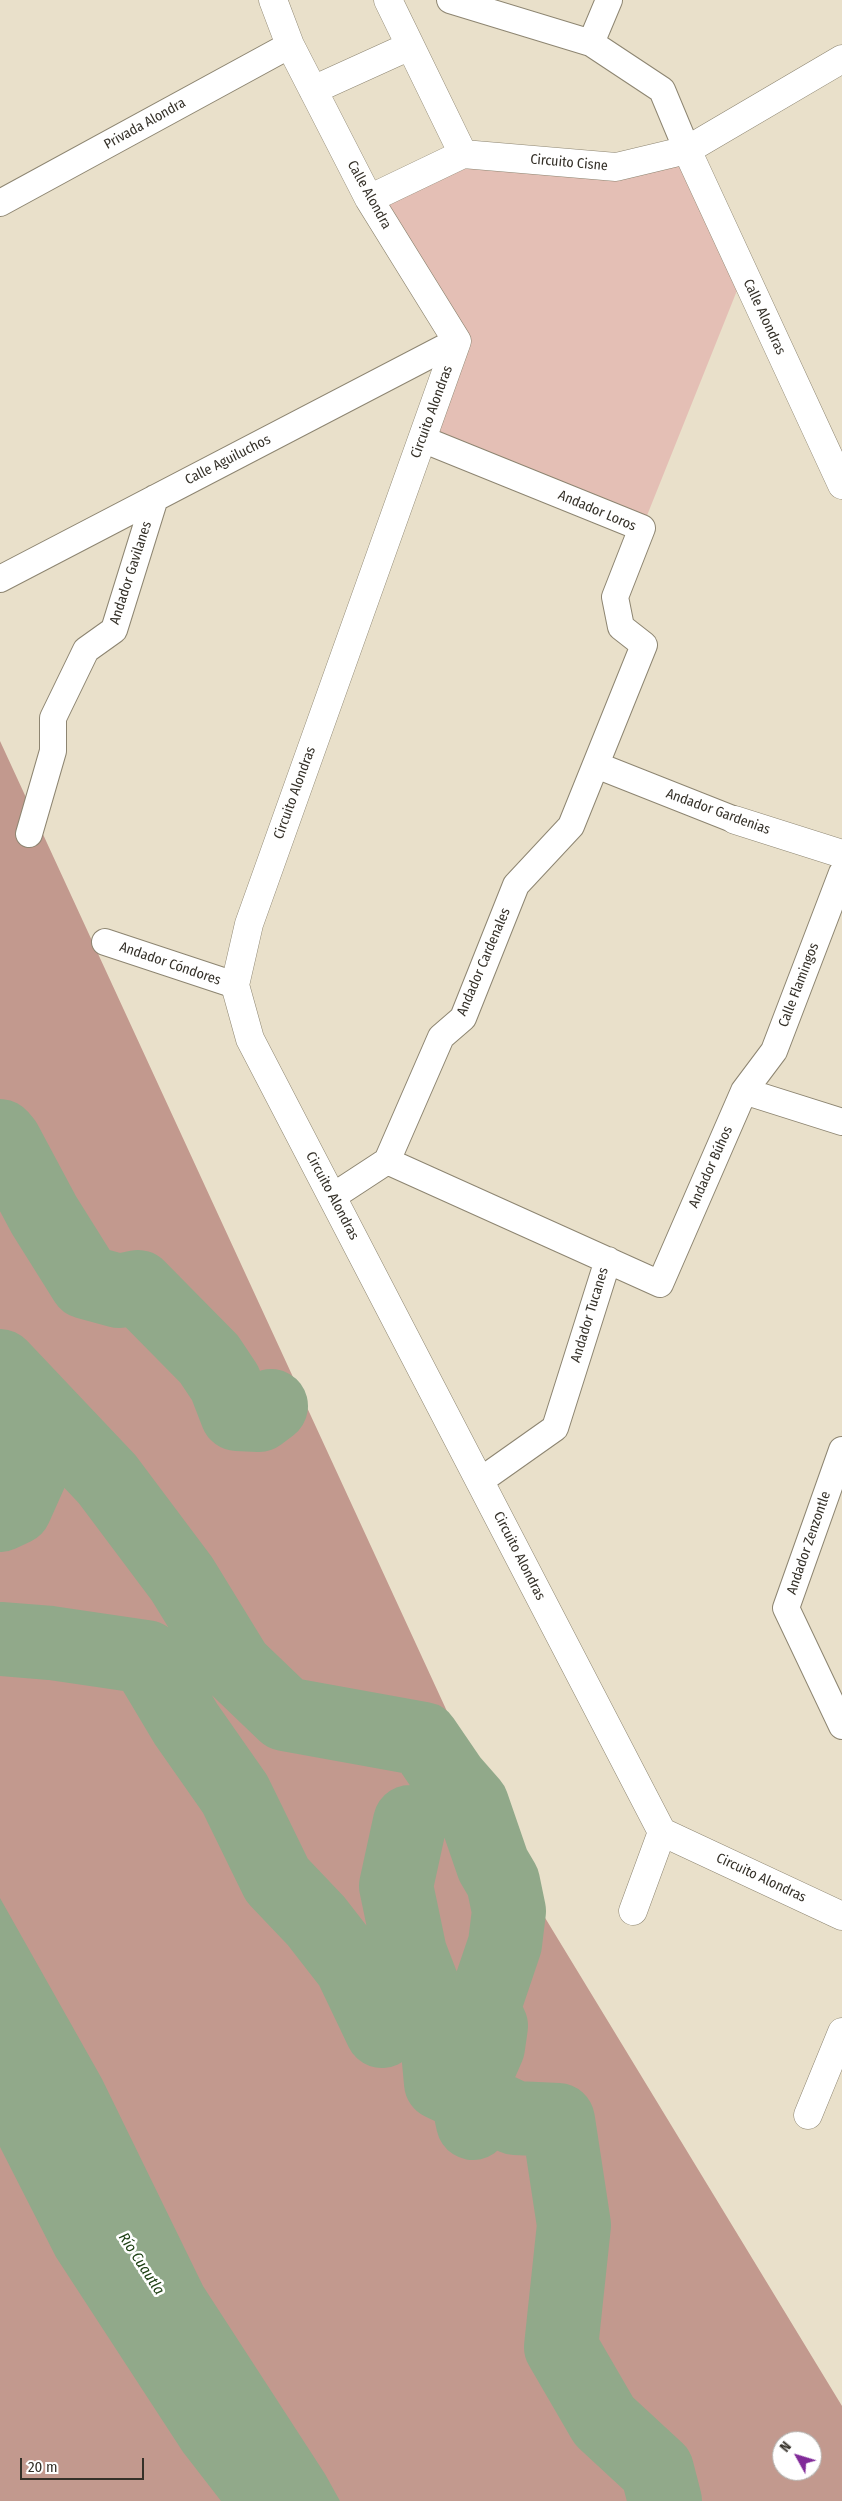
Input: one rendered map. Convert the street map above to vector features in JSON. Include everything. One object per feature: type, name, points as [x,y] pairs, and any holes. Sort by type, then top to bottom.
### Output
[{"type":"street","name":"Calle Alondra","points":[[273,0],[290,45],[369,199],[457,341]]},
{"type":"street","points":[[369,199],[463,154],[388,0]]},
{"type":"street","points":[[450,0],[591,43],[662,90],[687,150]]},
{"type":"street","points":[[591,43],[609,0]]},
{"type":"street","name":"Privada Alondra","points":[[0,204],[290,45]]},
{"type":"street","points":[[313,90],[410,46]]},
{"type":"street","name":"Circuito Cisne","points":[[463,154],[616,167],[687,150],[842,59]]},
{"type":"street","name":"Calle Alondras","points":[[687,150],[842,485]]},
{"type":"street","name":"Circuito Alondras","points":[[457,341],[249,924],[235,986],[250,1040],[662,1832],[842,1916]]},
{"type":"street","name":"Calle Aguiluchos","points":[[0,579],[457,341]]},
{"type":"street","name":"Andador Loros","points":[[422,439],[642,528],[615,597],[621,626],[644,646],[596,765]]},
{"type":"street","name":"Andador Gavilanes","points":[[29,834],[53,751],[53,718],[86,650],[114,630],[155,498]]},
{"type":"street","name":"Andador Gardenias","points":[[596,765],[735,820],[842,854]]},
{"type":"street","name":"Andador Cardenales","points":[[387,1160],[441,1037],[463,1018],[516,885],[571,826],[596,765]]},
{"type":"street","name":"Calle Flamingos","points":[[744,1091],[774,1051],[842,873]]},
{"type":"street","name":"Andador Cóndores","points":[[104,942],[235,986]]},
{"type":"street","points":[[744,1091],[842,1122]]},
{"type":"street","name":"Andador Búhos","points":[[608,1260],[660,1284],[744,1091]]},
{"type":"street","points":[[332,1197],[387,1160]]},
{"type":"street","name":"Andador Tucanes","points":[[387,1160],[608,1260],[555,1428],[480,1481]]},
{"type":"street","name":"Andador Zenzontle","points":[[842,1450],[786,1608],[842,1726]]},
{"type":"street","points":[[633,1911],[662,1832]]},
{"type":"street","points":[[808,2115],[842,2032]]},
{"type":"shaded area","points":[[687,150],[744,273],[642,528],[422,439],[457,341],[369,199],[463,154],[616,167]]},
{"type":"shaded area","points":[[0,741],[533,1898],[842,2406],[842,2501],[0,2501]]},
{"type":"water","name":"Río Cuautla","points":[[0,1898],[102,2079],[203,2286],[325,2474],[340,2501],[221,2501],[183,2452],[56,2257],[0,2147]]},
{"type":"waterway","points":[[0,1136],[44,1215],[86,1282],[119,1291],[138,1287],[209,1359],[225,1383],[237,1414],[259,1415],[271,1406]]},
{"type":"waterway","points":[[0,1366],[107,1479],[182,1579],[236,1667],[285,1714],[423,1739],[451,1780],[472,1804],[493,1865],[503,1882],[509,1911],[505,1944],[483,2009],[491,2026],[488,2047],[467,2095],[473,2123]]},
{"type":"waterway","points":[[0,1439],[32,1470],[15,1508],[0,1515]]},
{"type":"waterway","points":[[0,1639],[51,1643],[146,1657],[186,1724],[235,1794],[277,1880],[316,1921],[351,1966],[382,2031]]},
{"type":"waterway","points":[[410,1822],[396,1886],[410,1953],[435,2018],[441,2083],[515,2118],[558,2120],[574,2225],[561,2347],[604,2421],[657,2470],[665,2501]]}]
